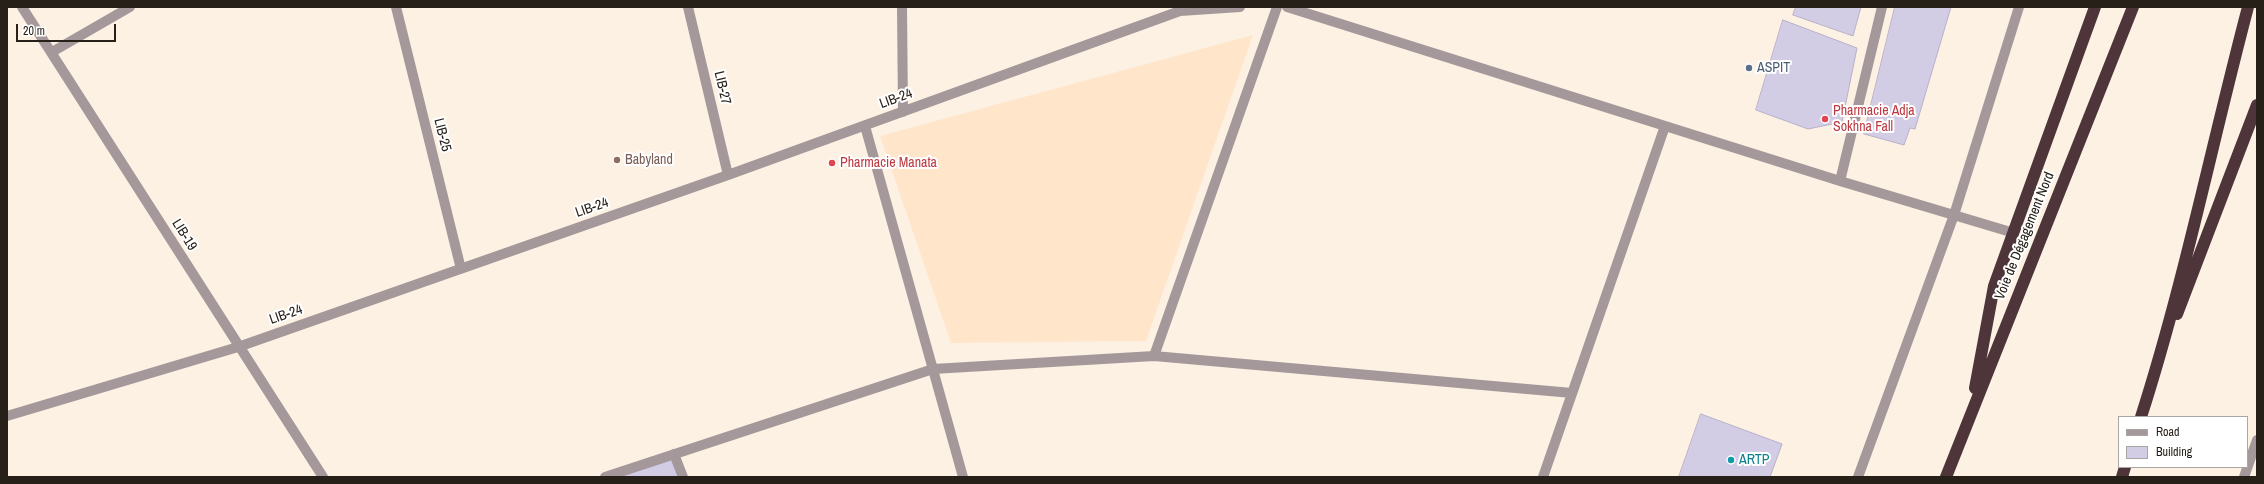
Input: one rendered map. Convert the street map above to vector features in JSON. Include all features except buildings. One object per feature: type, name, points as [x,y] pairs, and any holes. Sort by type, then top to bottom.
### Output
[{"type":"highway","points":[[1970,416],[1994,286],[2095,7]]},
{"type":"highway","name":"Voie de Dégagement Nord","points":[[1946,477],[2133,7]]},
{"type":"highway","points":[[2159,361],[2248,7]]},
{"type":"highway","points":[[2141,416],[2159,361],[2257,106]]},
{"type":"street","name":"LIB-19","points":[[22,7],[238,347],[324,477]]},
{"type":"street","points":[[52,52],[130,7]]},
{"type":"street","name":"LIB-25","points":[[396,7],[461,269]]},
{"type":"street","name":"LIB-27","points":[[688,7],[728,175]]},
{"type":"street","points":[[902,7],[903,112]]},
{"type":"street","name":"LIB-24","points":[[7,416],[238,347],[865,126],[1180,9],[1240,7]]},
{"type":"street","points":[[1154,356],[1277,7]]},
{"type":"street","points":[[1287,7],[1840,181],[2014,233]]},
{"type":"street","points":[[1840,181],[1882,7]]},
{"type":"street","points":[[1858,477],[1954,215],[2019,7]]},
{"type":"street","points":[[865,126],[963,477]]},
{"type":"street","points":[[1543,477],[1665,126]]},
{"type":"street","points":[[605,477],[933,369],[1154,356],[1572,394]]},
{"type":"street","points":[[2248,466],[2257,440]]},
{"type":"street","points":[[674,454],[683,477]]},
{"type":"shaded area","points":[[1253,35],[1146,341],[951,343],[880,136]]},
{"type":"place","name":"ASPIT","points":[[1749,68]]},
{"type":"place","name":"Pharmacie Adja Sokhna Fall","points":[[1825,119]]},
{"type":"place","name":"Babyland","points":[[617,160]]},
{"type":"place","name":"Pharmacie Manata","points":[[832,163]]},
{"type":"place","name":"ARTP","points":[[1731,460]]}]
